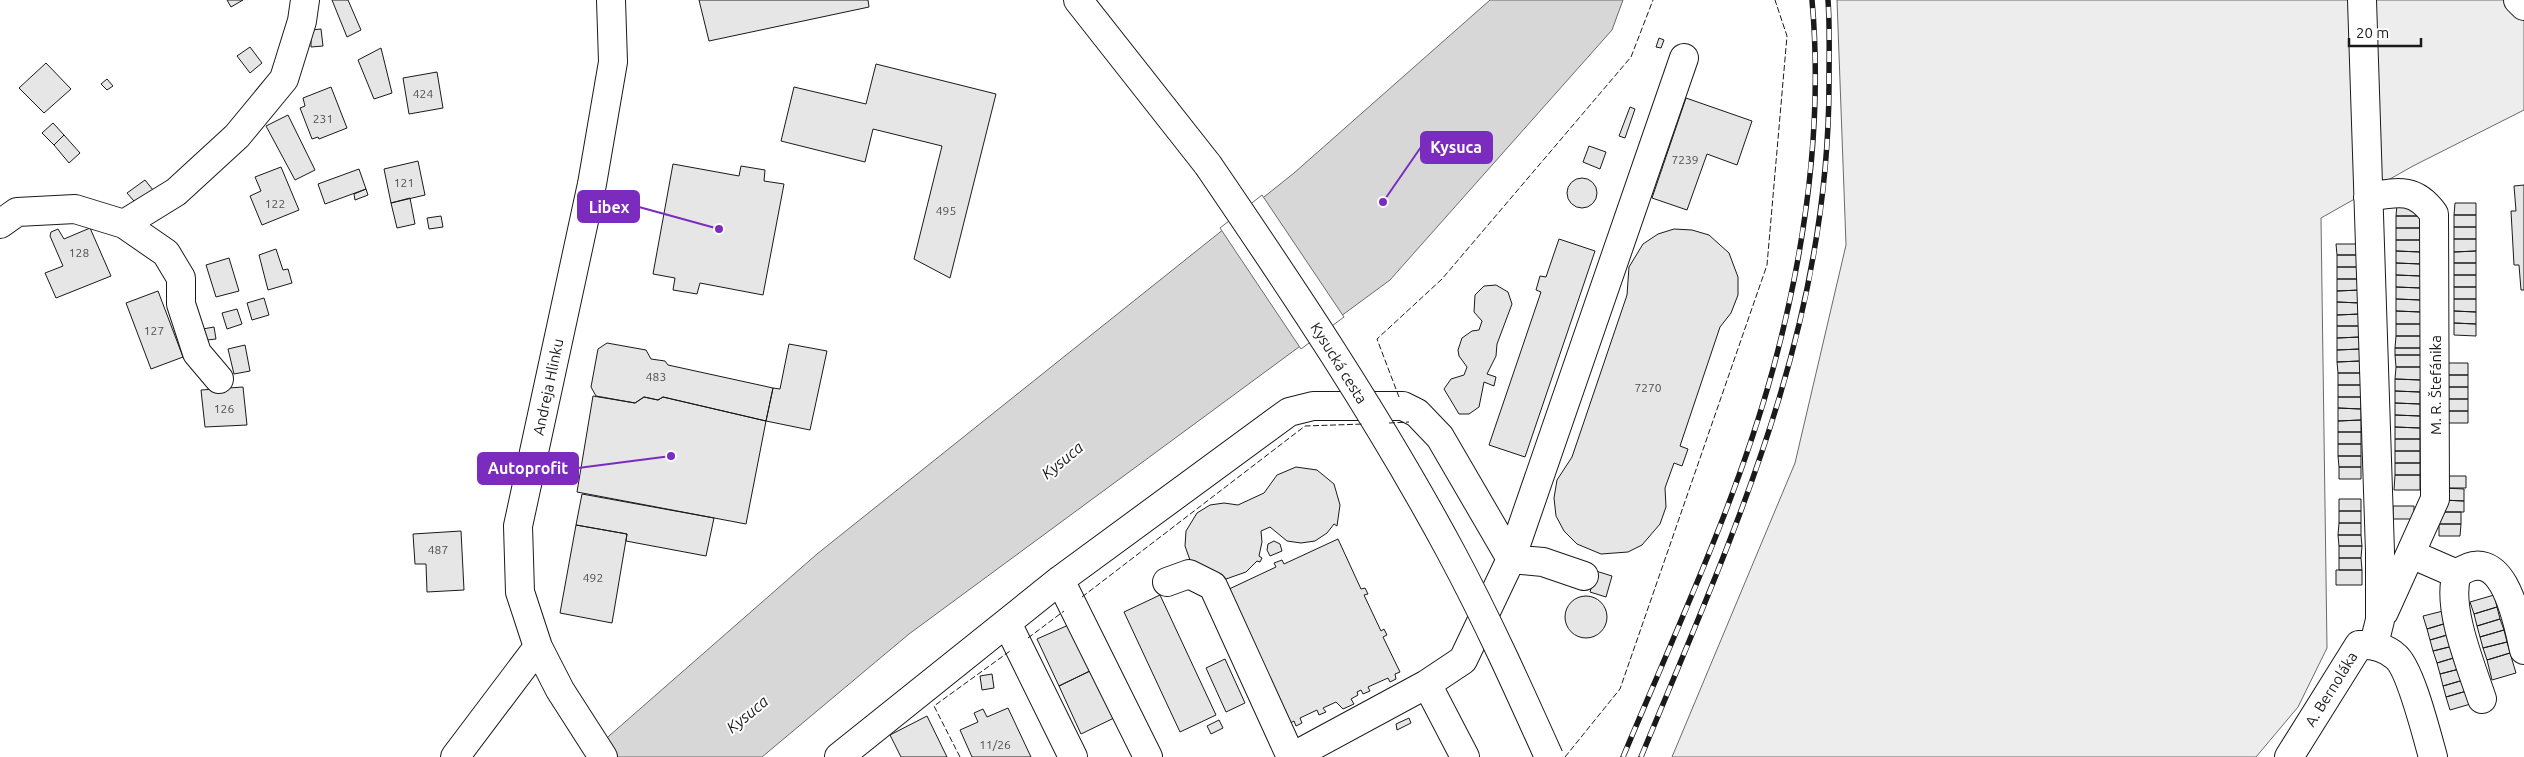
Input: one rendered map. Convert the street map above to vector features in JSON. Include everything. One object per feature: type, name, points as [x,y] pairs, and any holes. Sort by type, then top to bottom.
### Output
[{"type":"street","points":[[124,224],[176,192],[237,136],[284,79],[302,21],[305,0]]},
{"type":"street","name":"Andreja Hlinku","points":[[603,757],[560,690],[538,647],[520,592],[518,526],[594,175],[613,62],[612,0]]},
{"type":"street","name":"Kysucká cesta","points":[[1078,0],[1208,165],[1309,316],[1399,461],[1452,553],[1504,658],[1549,757]]},
{"type":"street","points":[[2362,0],[2377,632]]},
{"type":"street","points":[[2518,0],[2524,6]]},
{"type":"street","points":[[1167,582],[1189,574],[1213,586],[1292,757],[1428,684],[1463,660],[1511,559],[1684,58]]},
{"type":"street","name":"M. R. Štefánika","points":[[2368,197],[2393,192],[2418,196],[2434,214],[2436,499],[2377,632]]},
{"type":"street","points":[[0,224],[17,212],[74,209],[124,224],[166,253],[181,278],[181,304],[197,353],[219,379]]},
{"type":"street","points":[[839,757],[857,740],[1060,580],[1289,412],[1313,406],[1403,406],[1417,413],[1440,438],[1511,559]]},
{"type":"street","points":[[2411,554],[2456,574]]},
{"type":"street","points":[[1511,559],[1543,562],[1584,576]]},
{"type":"street","points":[[2482,700],[2454,604],[2453,584],[2456,574],[2468,566],[2482,565],[2503,581],[2524,650]]},
{"type":"street","points":[[1060,580],[1148,757]]},
{"type":"street","points":[[1007,623],[1073,757]]},
{"type":"street","name":"A. Bernoláka","points":[[2289,757],[2359,644],[2377,632],[2396,656],[2408,677],[2433,757]]},
{"type":"street","points":[[455,757],[538,647]]},
{"type":"street","points":[[1428,684],[1465,757]]},
{"type":"shaded area","points":[[1837,0],[2524,0],[2524,110],[2413,166],[2321,218],[2327,648],[2298,707],[2256,757],[1672,757],[1795,463],[1846,245]]},
{"type":"water","points":[[1490,0],[1623,0],[1612,30],[1390,280],[909,634],[762,757],[585,757],[817,554],[1294,173]]},
{"type":"pier","points":[[1262,195],[1344,317],[1301,349],[1220,228]]},
{"type":"building","points":[[227,0],[243,0],[231,7]]},
{"type":"building","points":[[332,0],[348,0],[361,30],[347,37]]},
{"type":"building","points":[[699,0],[868,0],[869,7],[709,41]]},
{"type":"building","points":[[321,29],[323,46],[311,47],[311,30]]},
{"type":"building","points":[[1659,38],[1664,40],[1661,48],[1656,47]]},
{"type":"building","points":[[250,47],[262,63],[250,73],[237,56]]},
{"type":"building","points":[[381,48],[392,93],[374,99],[358,60]]},
{"type":"building","points":[[46,63],[71,89],[44,113],[19,88]]},
{"type":"building","points":[[876,64],[996,94],[950,278],[914,259],[942,146],[873,129],[865,162],[781,141],[794,87],[866,104]]},
{"type":"building","points":[[437,72],[443,108],[409,114],[403,78]]},
{"type":"building","points":[[107,79],[113,86],[107,90],[101,84]]},
{"type":"building","points":[[331,87],[347,128],[319,139],[318,137],[312,139],[300,108],[305,106],[303,98]]},
{"type":"building","points":[[1686,98],[1752,121],[1737,165],[1707,154],[1687,210],[1652,198]]},
{"type":"building","points":[[1630,107],[1635,109],[1625,138],[1619,136]]},
{"type":"building","points":[[288,115],[315,170],[295,180],[266,126]]},
{"type":"building","points":[[53,123],[64,135],[54,145],[42,133]]},
{"type":"building","points":[[64,135],[80,153],[69,163],[54,145]]},
{"type":"building","points":[[1589,146],[1606,152],[1600,169],[1583,162]]},
{"type":"building","points":[[418,161],[425,195],[391,203],[384,169]]},
{"type":"building","points":[[673,164],[739,176],[741,166],[765,170],[764,181],[784,184],[763,295],[700,283],[697,294],[673,290],[675,278],[653,274]]},
{"type":"building","points":[[281,167],[299,210],[262,225],[250,196],[261,191],[255,177]]},
{"type":"building","points":[[359,169],[366,189],[325,204],[318,184]]},
{"type":"building","points":[[1582,178],[1593,182],[1597,193],[1593,204],[1582,208],[1571,204],[1567,193],[1571,182]]},
{"type":"building","points":[[145,180],[157,195],[140,208],[127,193]]},
{"type":"building","points":[[2524,185],[2524,290],[2521,290],[2519,265],[2514,265],[2511,211],[2516,211],[2514,186]]},
{"type":"building","points":[[366,189],[368,195],[355,200],[354,194]]},
{"type":"building","points":[[410,198],[415,224],[397,228],[391,203]]},
{"type":"building","points":[[2455,203],[2476,203],[2476,215],[2454,215]]},
{"type":"building","points":[[2397,204],[2422,204],[2422,216],[2396,216]]},
{"type":"building","points":[[2454,215],[2476,215],[2476,227],[2454,227]]},
{"type":"building","points":[[441,216],[443,227],[429,229],[427,218]]},
{"type":"building","points":[[2396,216],[2422,216],[2421,228],[2396,228]]},
{"type":"building","points":[[2454,227],[2476,227],[2476,239],[2454,239]]},
{"type":"building","points":[[90,228],[111,276],[56,298],[45,273],[63,266],[50,236],[51,232],[58,229],[64,239]]},
{"type":"building","points":[[2396,228],[2421,228],[2421,240],[2396,240]]},
{"type":"building","points":[[1674,229],[1692,230],[1709,235],[1729,253],[1738,277],[1738,295],[1731,313],[1720,327],[1680,446],[1688,449],[1682,466],[1674,463],[1665,488],[1666,507],[1660,524],[1642,545],[1628,552],[1601,554],[1577,544],[1564,531],[1556,516],[1554,498],[1557,480],[1572,457],[1627,295],[1629,267],[1643,244],[1658,234]]},
{"type":"building","points":[[1559,239],[1595,251],[1525,457],[1489,445],[1541,292],[1536,290],[1540,276],[1546,277]]},
{"type":"building","points":[[2454,239],[2476,239],[2476,251],[2454,252]]},
{"type":"building","points":[[2396,240],[2421,240],[2421,252],[2396,251]]},
{"type":"building","points":[[2336,244],[2359,244],[2359,255],[2337,255]]},
{"type":"building","points":[[276,249],[283,270],[288,269],[292,283],[268,290],[259,255]]},
{"type":"building","points":[[2396,251],[2421,252],[2421,264],[2396,263]]},
{"type":"building","points":[[2476,251],[2476,263],[2454,263],[2454,252]]},
{"type":"building","points":[[2337,255],[2359,255],[2360,267],[2337,267]]},
{"type":"building","points":[[229,258],[239,291],[216,297],[206,265]]},
{"type":"building","points":[[2396,263],[2421,264],[2421,276],[2396,275]]},
{"type":"building","points":[[2454,263],[2476,263],[2476,275],[2454,275]]},
{"type":"building","points":[[2337,267],[2360,267],[2360,279],[2337,279]]},
{"type":"building","points":[[2396,275],[2421,276],[2421,288],[2396,287]]},
{"type":"building","points":[[2454,275],[2476,275],[2476,287],[2454,287]]},
{"type":"building","points":[[2337,279],[2360,279],[2360,290],[2337,291]]},
{"type":"building","points":[[1496,285],[1508,292],[1512,304],[1497,344],[1496,356],[1487,374],[1496,377],[1494,386],[1484,382],[1479,407],[1469,414],[1459,414],[1444,389],[1451,379],[1464,375],[1467,367],[1459,356],[1458,350],[1462,338],[1472,331],[1479,330],[1482,321],[1474,312],[1475,295],[1484,286]]},
{"type":"building","points":[[2396,287],[2421,288],[2421,300],[2396,299]]},
{"type":"building","points":[[2454,287],[2476,287],[2476,299],[2454,299]]},
{"type":"building","points":[[2360,290],[2360,303],[2337,302],[2337,291]]},
{"type":"building","points":[[158,291],[183,357],[151,369],[126,303]]},
{"type":"building","points":[[264,298],[269,315],[252,320],[247,303]]},
{"type":"building","points":[[2396,299],[2421,300],[2421,312],[2396,311]]},
{"type":"building","points":[[2454,299],[2476,299],[2476,312],[2454,311]]},
{"type":"building","points":[[2337,302],[2360,303],[2360,314],[2337,315]]},
{"type":"building","points":[[237,309],[242,324],[227,329],[222,313]]},
{"type":"building","points":[[2396,311],[2421,312],[2421,324],[2396,324]]},
{"type":"building","points":[[2454,311],[2476,312],[2476,324],[2454,323]]},
{"type":"building","points":[[2360,314],[2360,326],[2337,326],[2337,315]]},
{"type":"building","points":[[2454,323],[2476,324],[2476,336],[2454,335]]},
{"type":"building","points":[[2396,324],[2421,324],[2421,336],[2396,336]]},
{"type":"building","points":[[2337,326],[2360,326],[2360,337],[2337,338]]},
{"type":"building","points":[[214,327],[216,339],[199,341],[197,330]]},
{"type":"building","points":[[2396,336],[2421,336],[2421,348],[2395,348]]},
{"type":"building","points":[[2360,337],[2360,349],[2337,350],[2337,338]]},
{"type":"building","points":[[607,343],[646,350],[651,359],[665,361],[668,365],[773,388],[766,421],[663,397],[658,400],[644,397],[635,403],[596,396],[591,387],[598,349]]},
{"type":"building","points":[[789,344],[827,351],[810,430],[766,421],[773,388],[780,389]]},
{"type":"building","points":[[245,345],[250,371],[234,374],[228,349]]},
{"type":"building","points":[[2395,348],[2421,348],[2421,355],[2395,355]]},
{"type":"building","points":[[2360,349],[2360,361],[2337,362],[2337,350]]},
{"type":"building","points":[[2395,355],[2421,355],[2421,367],[2396,367]]},
{"type":"building","points":[[2360,361],[2361,373],[2338,373],[2337,362]]},
{"type":"building","points":[[2446,363],[2468,363],[2468,375],[2446,375]]},
{"type":"building","points":[[2396,367],[2421,367],[2421,380],[2395,379]]},
{"type":"building","points":[[2338,373],[2361,373],[2361,385],[2338,385]]},
{"type":"building","points":[[2446,375],[2468,375],[2468,387],[2446,387]]},
{"type":"building","points":[[2395,379],[2421,380],[2420,392],[2395,391]]},
{"type":"building","points":[[2338,385],[2361,385],[2361,397],[2338,397]]},
{"type":"building","points":[[243,387],[247,425],[205,427],[201,390]]},
{"type":"building","points":[[2446,387],[2468,387],[2468,399],[2446,399]]},
{"type":"building","points":[[2395,391],[2420,392],[2420,404],[2395,403]]},
{"type":"building","points":[[593,396],[635,403],[644,397],[658,400],[663,397],[766,421],[746,524],[577,492]]},
{"type":"building","points":[[2338,397],[2361,397],[2361,409],[2338,408]]},
{"type":"building","points":[[2446,399],[2468,399],[2468,411],[2446,411]]},
{"type":"building","points":[[2395,403],[2420,404],[2420,416],[2395,415]]},
{"type":"building","points":[[2338,408],[2361,409],[2361,420],[2338,421]]},
{"type":"building","points":[[2446,411],[2468,411],[2468,423],[2446,423]]},
{"type":"building","points":[[2395,415],[2420,416],[2420,428],[2395,427]]},
{"type":"building","points":[[2361,420],[2361,432],[2338,432],[2338,421]]},
{"type":"building","points":[[2395,427],[2420,428],[2420,439],[2395,439]]},
{"type":"building","points":[[2338,432],[2361,432],[2361,444],[2338,444]]},
{"type":"building","points":[[2395,439],[2420,439],[2420,451],[2395,451]]},
{"type":"building","points":[[2338,444],[2361,444],[2361,456],[2338,456]]},
{"type":"building","points":[[2395,451],[2420,451],[2420,463],[2395,463]]},
{"type":"building","points":[[2338,456],[2361,456],[2361,467],[2339,467]]},
{"type":"building","points":[[2395,463],[2420,463],[2420,475],[2395,475]]},
{"type":"building","points":[[1296,467],[1317,470],[1334,484],[1340,505],[1337,526],[1334,524],[1327,533],[1315,541],[1301,543],[1287,541],[1270,527],[1261,531],[1262,542],[1259,556],[1262,558],[1260,562],[1257,561],[1246,572],[1226,579],[1212,578],[1199,571],[1190,560],[1185,546],[1186,531],[1197,513],[1210,505],[1224,503],[1238,505],[1264,493],[1277,475]]},
{"type":"building","points":[[2339,467],[2361,467],[2361,479],[2339,479]]},
{"type":"building","points":[[2395,475],[2420,475],[2420,490],[2394,490]]},
{"type":"building","points":[[2444,476],[2466,476],[2466,488],[2444,488]]},
{"type":"building","points":[[2444,488],[2464,489],[2464,501],[2442,500]]},
{"type":"building","points":[[582,494],[714,518],[706,556],[626,541],[627,534],[576,525]]},
{"type":"building","points":[[2339,499],[2361,499],[2361,511],[2339,511]]},
{"type":"building","points":[[2442,500],[2464,501],[2464,512],[2442,512]]},
{"type":"building","points":[[2393,506],[2414,506],[2414,519],[2393,519]]},
{"type":"building","points":[[2339,511],[2361,511],[2361,523],[2339,523]]},
{"type":"building","points":[[2439,512],[2461,512],[2461,524],[2439,524]]},
{"type":"building","points":[[2339,523],[2361,523],[2361,535],[2338,535]]},
{"type":"building","points":[[2439,524],[2461,524],[2460,536],[2439,536]]},
{"type":"building","points":[[576,525],[627,534],[612,623],[560,613]]},
{"type":"building","points":[[461,531],[464,590],[427,592],[426,564],[415,564],[413,534]]},
{"type":"building","points":[[2338,535],[2361,535],[2362,546],[2339,546]]},
{"type":"building","points":[[1338,539],[1361,589],[1365,588],[1368,594],[1364,595],[1381,631],[1384,629],[1387,635],[1383,637],[1400,672],[1395,674],[1396,679],[1390,682],[1388,678],[1368,687],[1370,691],[1363,694],[1361,690],[1357,692],[1358,695],[1351,699],[1354,704],[1343,709],[1336,702],[1323,708],[1326,712],[1319,715],[1317,710],[1300,718],[1302,723],[1296,726],[1294,721],[1288,724],[1227,590],[1276,567],[1274,563],[1282,560],[1284,564]]},
{"type":"building","points":[[1274,541],[1280,544],[1282,551],[1270,556],[1267,550],[1268,544]]},
{"type":"building","points":[[2339,546],[2362,546],[2361,558],[2339,558]]},
{"type":"building","points":[[2339,558],[2361,558],[2362,570],[2339,570]]},
{"type":"building","points":[[2336,570],[2362,570],[2362,585],[2336,585]]},
{"type":"building","points":[[1596,571],[1612,576],[1606,597],[1590,592]]},
{"type":"building","points":[[1160,595],[1216,715],[1180,732],[1124,612]]},
{"type":"building","points":[[2494,595],[2497,607],[2474,614],[2470,602]]},
{"type":"building","points":[[1590,596],[1598,599],[1604,605],[1607,617],[1604,629],[1598,635],[1582,638],[1574,635],[1568,629],[1565,613],[1568,605],[1574,599]]},
{"type":"building","points":[[2497,607],[2500,619],[2477,626],[2474,614]]},
{"type":"building","points":[[2447,610],[2450,622],[2427,629],[2423,616]]},
{"type":"building","points":[[2500,619],[2504,630],[2480,637],[2477,626]]},
{"type":"building","points":[[2450,622],[2454,633],[2430,640],[2427,629]]},
{"type":"building","points":[[1073,623],[1094,669],[1059,686],[1037,639]]},
{"type":"building","points":[[2504,630],[2507,642],[2483,648],[2480,637]]},
{"type":"building","points":[[2454,633],[2457,645],[2433,651],[2430,640]]},
{"type":"building","points":[[2507,642],[2510,653],[2487,660],[2483,648]]},
{"type":"building","points":[[2457,645],[2460,656],[2437,663],[2433,651]]},
{"type":"building","points":[[2510,653],[2516,673],[2492,680],[2487,660]]},
{"type":"building","points":[[2460,656],[2463,668],[2440,674],[2437,663]]},
{"type":"building","points":[[1225,659],[1245,703],[1226,712],[1206,668]]},
{"type":"building","points":[[2463,668],[2467,679],[2443,686],[2440,674]]},
{"type":"building","points":[[1094,669],[1116,717],[1081,734],[1059,686]]},
{"type":"building","points":[[992,674],[994,688],[982,690],[980,676]]},
{"type":"building","points":[[2467,679],[2470,690],[2446,697],[2443,686]]},
{"type":"building","points":[[2470,690],[2474,703],[2450,710],[2446,697]]},
{"type":"building","points":[[1008,708],[1031,757],[972,757],[960,730],[978,722],[974,713],[983,709],[987,717]]},
{"type":"building","points":[[927,716],[947,757],[901,757],[890,735]]},
{"type":"building","points":[[1409,718],[1411,723],[1397,730],[1396,724]]},
{"type":"building","points":[[1219,720],[1223,728],[1211,734],[1207,726]]},
{"type":"railway","points":[[1623,757],[1724,516],[1742,467],[1773,369],[1794,279],[1809,186],[1815,93],[1815,46],[1812,0]]},
{"type":"railway","points":[[1641,757],[1741,511],[1770,429],[1794,346],[1813,261],[1825,174],[1829,83],[1828,0]]},
{"type":"fence","points":[[1399,397],[1377,339],[1442,279],[1631,57],[1653,0]]},
{"type":"fence","points":[[1565,757],[1620,689],[1767,265],[1787,36],[1775,0]]},
{"type":"fence","points":[[1389,423],[1409,422]]},
{"type":"fence","points":[[1082,597],[1305,426],[1364,424]]},
{"type":"fence","points":[[1028,638],[1064,611]]},
{"type":"fence","points":[[960,757],[934,706],[1010,651]]},
{"type":"place","name":"Kysuca","points":[[1383,202]]},
{"type":"place","name":"Libex","points":[[719,229]]},
{"type":"place","name":"Autoprofit","points":[[671,456]]}]
